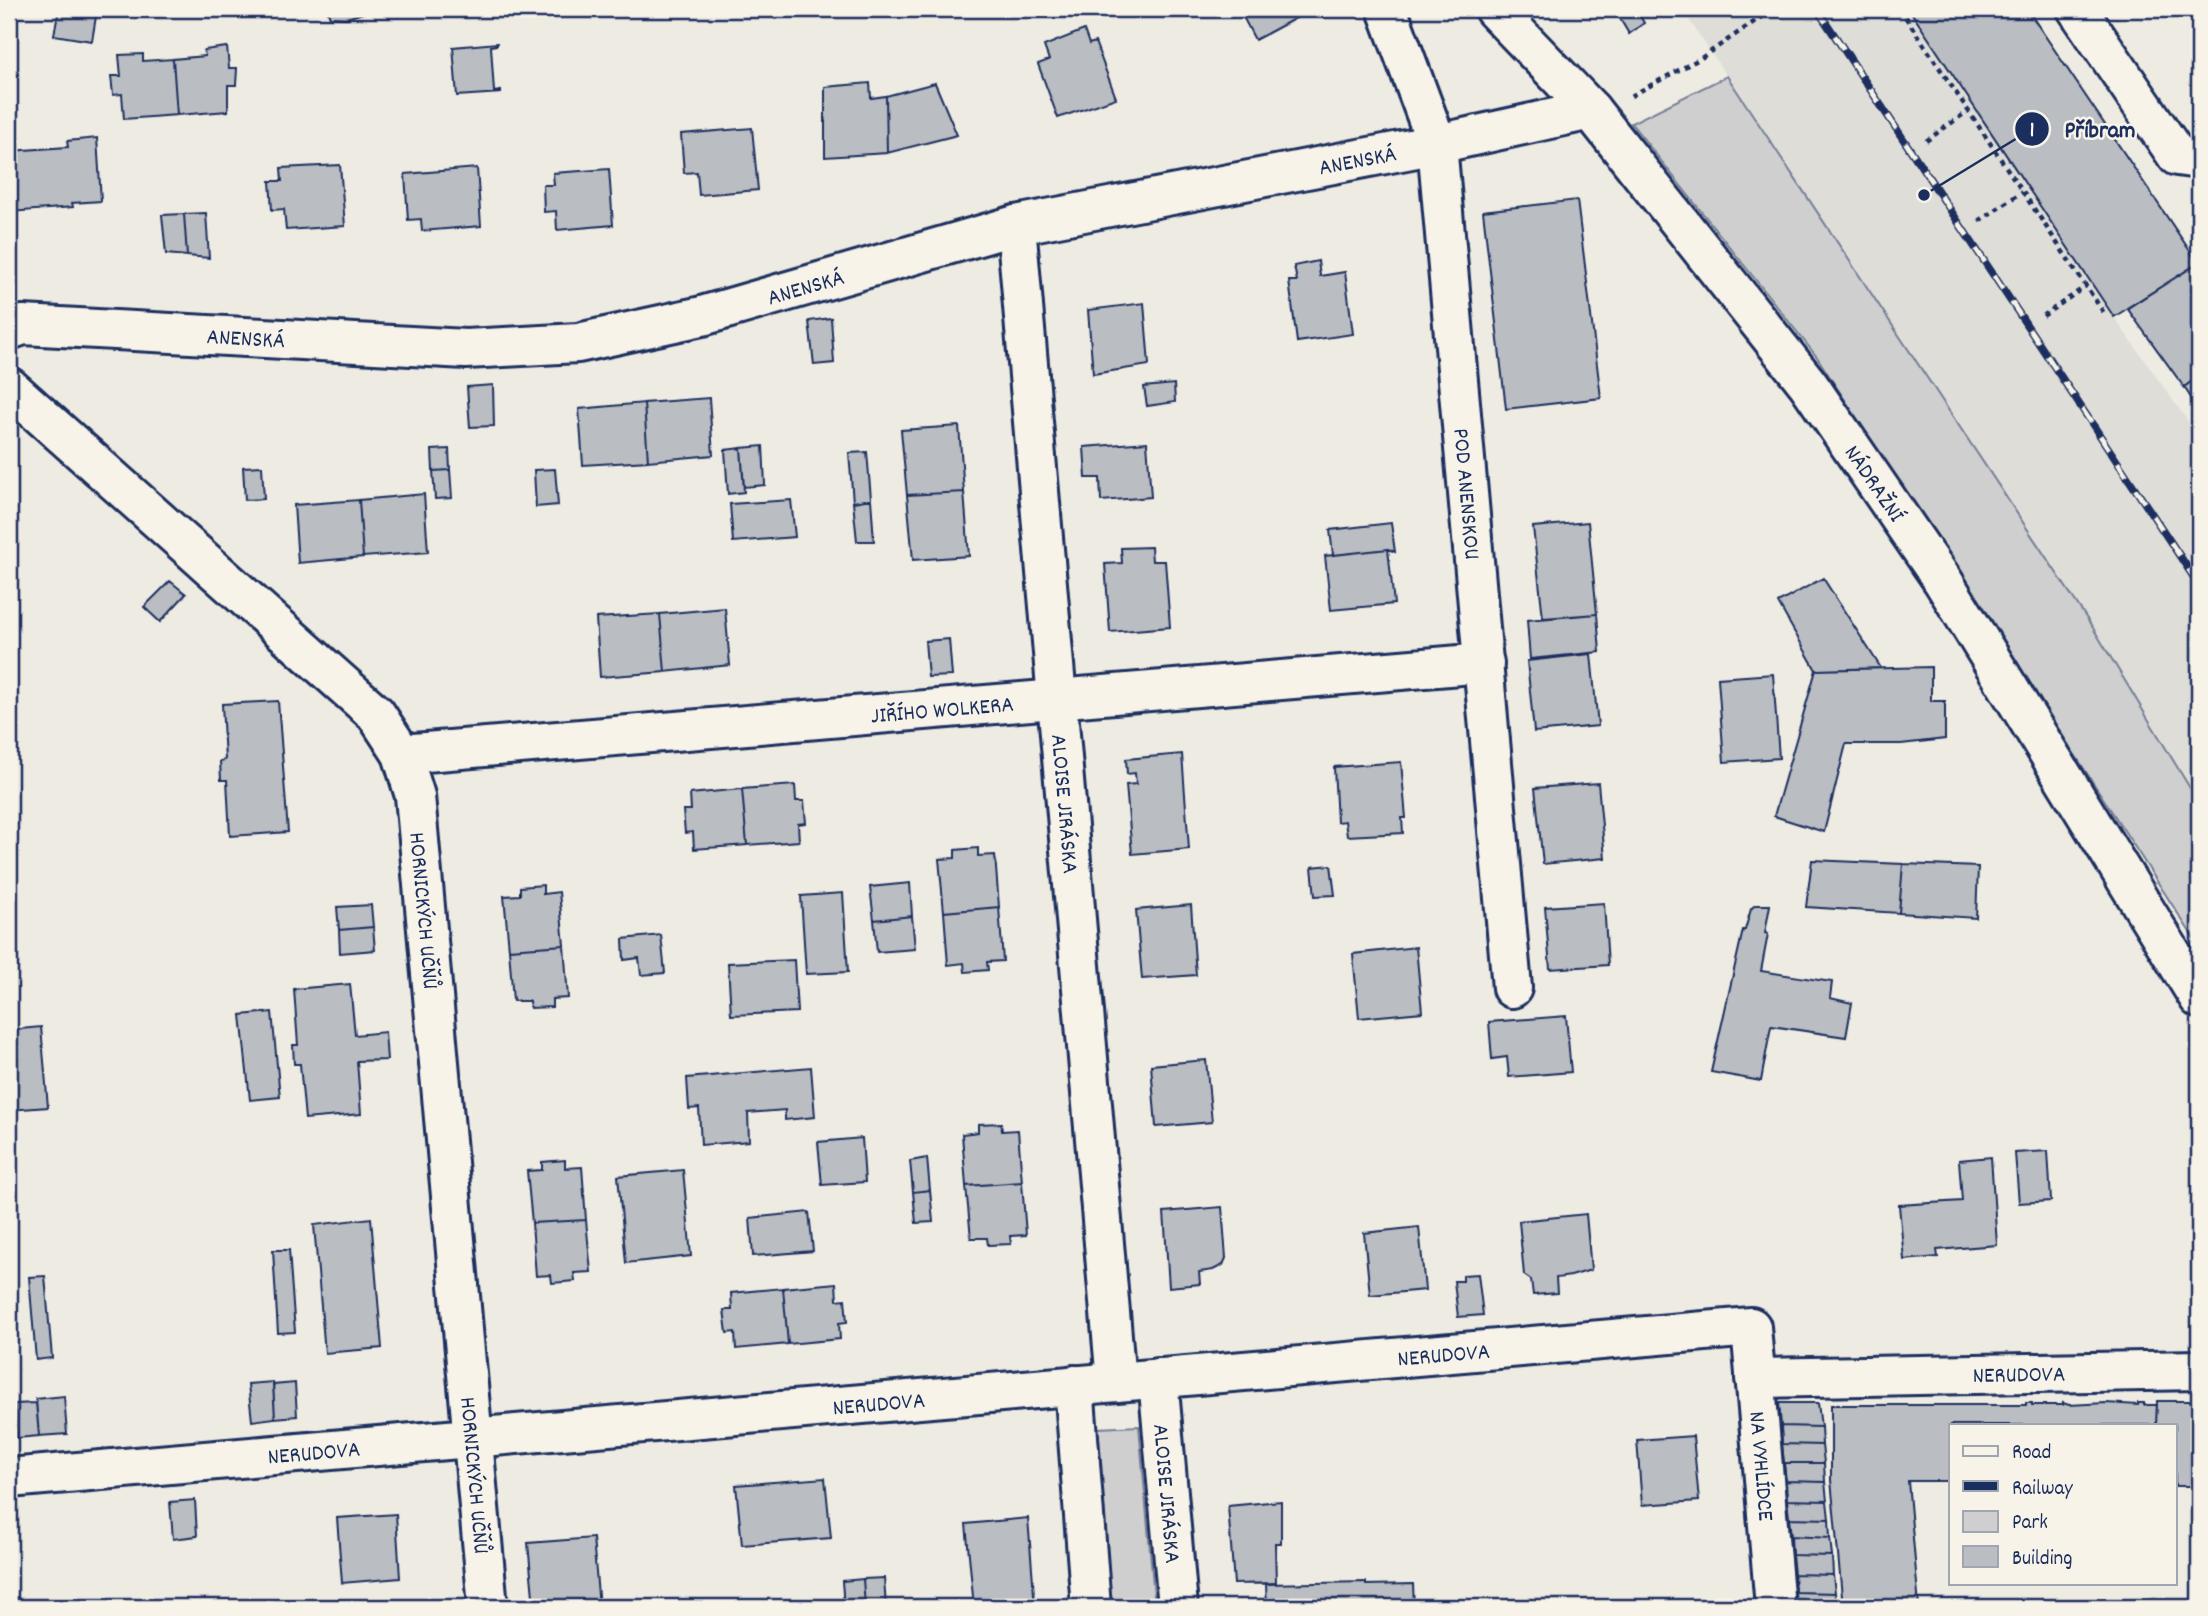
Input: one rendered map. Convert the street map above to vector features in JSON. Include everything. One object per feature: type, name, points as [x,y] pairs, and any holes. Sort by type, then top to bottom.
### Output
[{"type":"street","name":"POD ANENSKOU","points":[[1387,9],[1437,144],[1512,988]]},
{"type":"street","name":"NÁDRAŽNÍ","points":[[1494,9],[1591,110],[1808,384],[1943,581],[2199,998]]},
{"type":"street","points":[[2077,9],[2177,156],[2199,159]]},
{"type":"street","name":"ANENSKÁ","points":[[9,330],[23,325],[466,349],[578,343],[702,316],[1016,225],[1437,144],[1591,110]]},
{"type":"street","name":"ALOISE JIRÁSKA","points":[[1016,225],[1116,1382]]},
{"type":"street","name":"HORNICKÝCH UČŇŮ","points":[[9,387],[376,714],[402,754],[415,796],[488,1607]]},
{"type":"street","name":"JIŘÍHO WOLKERA","points":[[402,754],[1485,663]]},
{"type":"street","name":"NERUDOVA","points":[[9,1478],[1751,1327]]},
{"type":"street","name":"NA VYHLÍDCE","points":[[1751,1327],[1775,1607]]},
{"type":"street","name":"NERUDOVA","points":[[1755,1378],[2199,1370]]},
{"type":"street","name":"ALOISE JIRÁSKA","points":[[1158,1378],[1178,1607]]},
{"type":"street","points":[[1074,1385],[1091,1607]]},
{"type":"path","points":[[1637,94],[1702,58],[1773,9]]},
{"type":"path","points":[[1900,9],[2104,313]]},
{"type":"path","points":[[1926,141],[1968,111]]},
{"type":"path","points":[[1979,220],[2022,192]]},
{"type":"path","points":[[2043,316],[2086,286]]},
{"type":"shaded area","points":[[1682,9],[1909,9],[2114,317],[2199,437],[2199,803],[2093,628]]},
{"type":"green space","points":[[1727,76],[2093,628],[2199,803],[2199,946],[1817,357],[1631,123]]},
{"type":"green space","points":[[1139,1426],[1155,1607],[1111,1607],[1098,1428]]},
{"type":"building","points":[[59,9],[97,10],[92,41],[54,35]]},
{"type":"building","points":[[327,9],[365,9],[366,12],[347,18],[330,17]]},
{"type":"building","points":[[1239,9],[1291,9],[1296,18],[1255,40]]},
{"type":"building","points":[[1631,9],[1636,9],[1644,23],[1629,34],[1619,17]]},
{"type":"building","points":[[1909,9],[2027,9],[2198,263],[2114,317]]},
{"type":"building","points":[[1084,30],[1089,44],[1095,42],[1116,98],[1058,118],[1038,64],[1049,60],[1044,46]]},
{"type":"building","points":[[497,43],[491,46],[494,92],[501,93],[457,96],[453,47]]},
{"type":"building","points":[[227,47],[229,68],[237,68],[236,85],[228,85],[228,111],[177,115],[173,59],[205,56],[204,50]]},
{"type":"building","points":[[143,54],[143,61],[173,59],[177,115],[124,119],[122,94],[113,95],[111,76],[121,76],[119,55]]},
{"type":"building","points":[[870,83],[871,98],[886,96],[887,153],[825,157],[825,87]]},
{"type":"building","points":[[935,83],[957,135],[887,153],[886,96]]},
{"type":"building","points":[[752,128],[758,190],[699,195],[697,172],[684,173],[681,134]]},
{"type":"building","points":[[97,138],[101,201],[72,203],[73,207],[10,212],[9,151],[68,147],[67,141]]},
{"type":"building","points":[[340,165],[345,226],[286,230],[284,209],[272,210],[270,181],[282,181],[281,168]]},
{"type":"building","points":[[477,168],[481,226],[422,231],[421,219],[408,220],[405,174]]},
{"type":"building","points":[[609,169],[613,225],[557,230],[556,211],[544,212],[543,185],[554,185],[553,173]]},
{"type":"building","points":[[1577,200],[1601,398],[1506,409],[1483,211]]},
{"type":"building","points":[[206,213],[209,258],[187,256],[184,214]]},
{"type":"building","points":[[184,214],[187,256],[166,254],[162,215]]},
{"type":"building","points":[[1318,261],[1320,276],[1345,272],[1353,334],[1297,342],[1289,281],[1297,281],[1294,266]]},
{"type":"building","points":[[2194,266],[2199,274],[2199,376],[2184,387],[2127,308]]},
{"type":"building","points":[[1144,303],[1149,365],[1093,374],[1088,310]]},
{"type":"building","points":[[831,318],[834,363],[814,365],[809,321]]},
{"type":"building","points":[[2199,376],[2199,410],[2184,387]]},
{"type":"building","points":[[1174,384],[1175,402],[1147,406],[1144,387]]},
{"type":"building","points":[[493,385],[494,426],[470,427],[467,387]]},
{"type":"building","points":[[709,398],[713,455],[648,461],[644,403]]},
{"type":"building","points":[[644,403],[648,461],[583,465],[579,409]]},
{"type":"building","points":[[959,426],[964,492],[907,495],[901,430]]},
{"type":"building","points":[[1147,442],[1151,497],[1101,501],[1100,478],[1086,478],[1084,447]]},
{"type":"building","points":[[763,446],[765,485],[744,487],[741,448]]},
{"type":"building","points":[[741,448],[744,492],[728,494],[725,450]]},
{"type":"building","points":[[449,449],[450,470],[433,471],[432,450]]},
{"type":"building","points":[[867,452],[871,499],[853,502],[849,453]]},
{"type":"building","points":[[262,466],[264,499],[245,500],[243,467]]},
{"type":"building","points":[[555,469],[558,505],[536,507],[534,470]]},
{"type":"building","points":[[450,470],[452,498],[435,499],[433,471]]},
{"type":"building","points":[[964,492],[969,556],[913,560],[907,495]]},
{"type":"building","points":[[424,494],[428,552],[363,557],[359,500]]},
{"type":"building","points":[[871,499],[874,541],[857,541],[853,502]]},
{"type":"building","points":[[359,500],[363,557],[298,563],[294,505]]},
{"type":"building","points":[[791,500],[795,537],[733,542],[730,504]]},
{"type":"building","points":[[1588,522],[1597,614],[1543,618],[1533,527]]},
{"type":"building","points":[[1391,523],[1395,552],[1388,549],[1333,555],[1330,530]]},
{"type":"building","points":[[1151,547],[1152,561],[1165,561],[1170,627],[1110,632],[1105,564],[1122,563],[1121,548]]},
{"type":"building","points":[[1388,549],[1394,604],[1331,610],[1325,556]]},
{"type":"building","points":[[1823,578],[1881,668],[1816,670],[1778,603]]},
{"type":"building","points":[[170,581],[186,594],[160,622],[144,607]]},
{"type":"building","points":[[725,608],[730,665],[665,672],[660,614]]},
{"type":"building","points":[[660,614],[665,672],[600,677],[596,618]]},
{"type":"building","points":[[1597,614],[1600,652],[1530,659],[1527,620]]},
{"type":"building","points":[[949,639],[952,676],[928,677],[925,641]]},
{"type":"building","points":[[1591,654],[1598,726],[1534,732],[1527,661]]},
{"type":"building","points":[[1931,667],[1931,701],[1945,701],[1945,739],[1901,744],[1846,744],[1824,832],[1774,816],[1816,670]]},
{"type":"building","points":[[1773,674],[1779,758],[1724,762],[1718,678]]},
{"type":"building","points":[[278,701],[288,832],[230,836],[227,780],[221,780],[220,761],[225,760],[222,704]]},
{"type":"building","points":[[1182,754],[1189,849],[1132,854],[1126,785],[1136,784],[1135,773],[1127,774],[1126,759]]},
{"type":"building","points":[[1401,762],[1406,818],[1402,818],[1403,833],[1347,836],[1345,821],[1337,822],[1334,767]]},
{"type":"building","points":[[1598,783],[1605,858],[1543,864],[1535,788]]},
{"type":"building","points":[[795,785],[796,801],[804,801],[806,823],[798,824],[799,841],[747,845],[742,789]]},
{"type":"building","points":[[742,789],[747,845],[694,849],[693,832],[685,833],[683,810],[691,810],[690,794]]},
{"type":"building","points":[[978,848],[978,856],[995,855],[999,907],[944,912],[939,859],[955,858],[955,850]]},
{"type":"building","points":[[1812,860],[1903,864],[1899,913],[1806,907]]},
{"type":"building","points":[[1903,864],[1978,867],[1976,918],[1899,913]]},
{"type":"building","points":[[1331,865],[1335,895],[1315,896],[1312,867]]},
{"type":"building","points":[[910,883],[912,916],[874,920],[870,887]]},
{"type":"building","points":[[543,885],[543,894],[559,892],[564,945],[509,949],[504,896],[520,895],[520,887]]},
{"type":"building","points":[[843,893],[848,972],[806,974],[801,896]]},
{"type":"building","points":[[1604,903],[1608,965],[1550,969],[1545,907]]},
{"type":"building","points":[[371,905],[373,927],[339,930],[337,907]]},
{"type":"building","points":[[1191,905],[1196,975],[1142,979],[1136,910]]},
{"type":"building","points":[[1755,905],[1770,905],[1761,971],[1832,982],[1830,998],[1852,1003],[1846,1037],[1771,1026],[1761,1081],[1711,1072],[1743,930]]},
{"type":"building","points":[[999,907],[1003,961],[987,962],[988,970],[965,972],[964,963],[948,965],[944,912]]},
{"type":"building","points":[[912,916],[915,949],[877,952],[874,920]]},
{"type":"building","points":[[373,927],[375,950],[340,953],[339,930]]},
{"type":"building","points":[[661,935],[665,973],[641,975],[639,958],[624,960],[623,939]]},
{"type":"building","points":[[564,945],[568,998],[552,999],[552,1007],[530,1008],[529,1001],[513,1001],[509,949]]},
{"type":"building","points":[[1416,947],[1422,1012],[1359,1018],[1353,954]]},
{"type":"building","points":[[794,960],[797,1012],[731,1015],[728,963]]},
{"type":"building","points":[[350,984],[355,1035],[385,1032],[387,1060],[357,1061],[361,1114],[305,1119],[300,1064],[294,1064],[293,1045],[298,1045],[294,989]]},
{"type":"building","points":[[272,1012],[280,1097],[250,1100],[241,1015]]},
{"type":"building","points":[[1566,1016],[1571,1072],[1509,1077],[1507,1057],[1492,1059],[1489,1022]]},
{"type":"building","points":[[41,1027],[48,1107],[9,1110],[9,1030]]},
{"type":"building","points":[[1206,1060],[1212,1122],[1156,1127],[1151,1065]]},
{"type":"building","points":[[811,1067],[815,1117],[785,1120],[785,1110],[748,1113],[749,1141],[701,1145],[699,1108],[689,1109],[687,1078]]},
{"type":"building","points":[[1001,1123],[1002,1131],[1018,1130],[1022,1182],[966,1186],[962,1134],[978,1132],[978,1124]]},
{"type":"building","points":[[862,1138],[865,1182],[822,1185],[818,1142]]},
{"type":"building","points":[[2048,1151],[2051,1201],[2019,1203],[2015,1153]]},
{"type":"building","points":[[1991,1157],[1997,1245],[1937,1250],[1938,1257],[1904,1260],[1899,1205],[1962,1201],[1959,1160]]},
{"type":"building","points":[[927,1158],[930,1190],[913,1192],[910,1161]]},
{"type":"building","points":[[565,1160],[565,1168],[582,1167],[586,1220],[532,1223],[527,1171],[542,1170],[542,1162]]},
{"type":"building","points":[[683,1170],[691,1256],[626,1263],[618,1176]]},
{"type":"building","points":[[1022,1182],[1026,1235],[1010,1236],[1011,1244],[988,1245],[987,1238],[971,1238],[966,1186]]},
{"type":"building","points":[[930,1190],[933,1222],[916,1223],[913,1192]]},
{"type":"building","points":[[1222,1207],[1226,1258],[1223,1265],[1199,1272],[1200,1284],[1169,1287],[1164,1212]]},
{"type":"building","points":[[809,1212],[813,1251],[753,1256],[750,1218]]},
{"type":"building","points":[[1586,1214],[1591,1270],[1556,1278],[1557,1293],[1533,1295],[1531,1280],[1524,1275],[1519,1221]]},
{"type":"building","points":[[371,1218],[382,1348],[325,1353],[314,1225]]},
{"type":"building","points":[[586,1220],[591,1272],[574,1273],[575,1281],[552,1283],[551,1275],[536,1276],[532,1223]]},
{"type":"building","points":[[1419,1227],[1425,1290],[1370,1295],[1364,1233]]},
{"type":"building","points":[[273,1250],[289,1250],[295,1332],[278,1333]]},
{"type":"building","points":[[1478,1274],[1483,1315],[1458,1317],[1454,1281],[1463,1281],[1463,1275]]},
{"type":"building","points":[[45,1276],[52,1358],[36,1360],[29,1277]]},
{"type":"building","points":[[836,1283],[837,1300],[845,1299],[847,1322],[839,1323],[840,1339],[788,1344],[783,1288]]},
{"type":"building","points":[[783,1288],[788,1344],[736,1349],[735,1332],[727,1333],[724,1310],[732,1310],[731,1293]]},
{"type":"building","points":[[273,1382],[275,1418],[252,1421],[248,1384]]},
{"type":"building","points":[[295,1383],[297,1416],[275,1418],[273,1385]]},
{"type":"building","points":[[64,1396],[67,1434],[39,1436],[36,1399]]},
{"type":"building","points":[[2157,1401],[2199,1401],[2199,1486],[2176,1486],[2176,1424],[2156,1424]]},
{"type":"building","points":[[36,1403],[39,1436],[17,1438],[15,1404]]},
{"type":"building","points":[[1779,1403],[1818,1403],[1821,1427],[1781,1426]]},
{"type":"building","points":[[2144,1403],[2157,1405],[2156,1424],[1949,1424],[1949,1481],[1908,1481],[1919,1607],[1843,1607],[1831,1480],[1831,1405]]},
{"type":"building","points":[[1781,1426],[1821,1427],[1822,1445],[1782,1444]]},
{"type":"building","points":[[1693,1436],[1699,1501],[1642,1505],[1637,1440]]},
{"type":"building","points":[[1782,1444],[1822,1445],[1824,1463],[1784,1463]]},
{"type":"building","points":[[1784,1463],[1824,1463],[1825,1482],[1786,1481]]},
{"type":"building","points":[[825,1478],[831,1538],[742,1545],[736,1485]]},
{"type":"building","points":[[1786,1481],[1825,1482],[1827,1501],[1787,1500]]},
{"type":"building","points":[[195,1500],[197,1536],[173,1539],[170,1502]]},
{"type":"building","points":[[1787,1500],[1827,1501],[1829,1519],[1789,1518]]},
{"type":"building","points":[[1281,1501],[1281,1543],[1275,1543],[1276,1583],[1234,1584],[1228,1506]]},
{"type":"building","points":[[396,1514],[400,1578],[342,1583],[337,1518]]},
{"type":"building","points":[[1028,1518],[1035,1607],[974,1607],[966,1524]]},
{"type":"building","points":[[1789,1518],[1829,1519],[1830,1538],[1791,1536]]},
{"type":"building","points":[[1791,1536],[1830,1538],[1832,1556],[1792,1555]]},
{"type":"building","points":[[593,1538],[599,1607],[534,1607],[528,1543]]},
{"type":"building","points":[[1792,1555],[1832,1556],[1833,1575],[1794,1574]]},
{"type":"building","points":[[1794,1574],[1833,1575],[1835,1593],[1795,1592]]},
{"type":"building","points":[[884,1578],[886,1607],[865,1607],[863,1579]]},
{"type":"building","points":[[863,1579],[865,1607],[844,1607],[842,1581]]},
{"type":"building","points":[[1366,1582],[1366,1585],[1413,1584],[1414,1607],[1267,1607],[1266,1584]]},
{"type":"building","points":[[1795,1592],[1835,1593],[1837,1607],[1796,1607]]},
{"type":"railway","points":[[1817,9],[2199,585]]},
{"type":"place","name":"Příbram","points":[[1924,195]]}]
